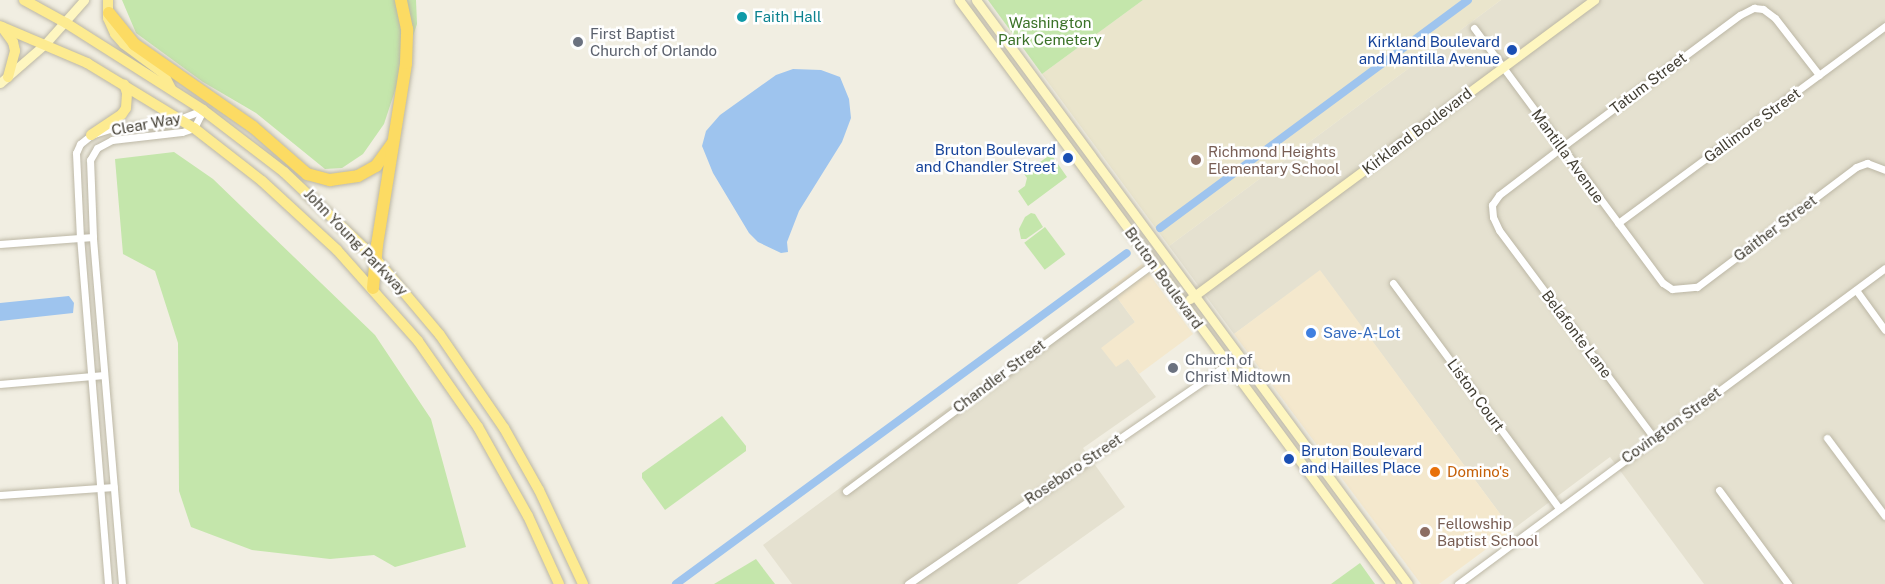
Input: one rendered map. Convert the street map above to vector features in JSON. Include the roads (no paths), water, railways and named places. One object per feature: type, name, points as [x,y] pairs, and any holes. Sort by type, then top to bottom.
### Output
[{"type":"highway","points":[[373,288],[405,69],[407,29],[401,0]]},
{"type":"highway","points":[[108,6],[134,44],[253,126],[306,174],[334,180],[363,175],[376,166],[393,143]]},
{"type":"main road","name":"John Young Parkway","points":[[24,0],[66,23],[203,110],[292,178],[376,260],[440,335],[504,428],[539,490],[583,584]]},
{"type":"main road","points":[[108,6],[111,28],[119,39],[163,73],[171,89]]},
{"type":"main road","name":"John Young Parkway","points":[[1,27],[45,44],[124,84],[194,128],[289,204],[373,288],[418,341],[478,427],[528,516],[559,584]]},
{"type":"main road","points":[[1,27],[13,42],[15,51],[4,80]]},
{"type":"main road","points":[[91,135],[122,114],[126,108],[128,93],[124,84]]},
{"type":"street","points":[[4,80],[66,23],[84,0]]},
{"type":"street","name":"Bruton Boulevard","points":[[959,0],[1391,584]]},
{"type":"street","name":"Bruton Boulevard","points":[[976,0],[1408,584]]},
{"type":"street","name":"Kirkland Boulevard","points":[[1183,304],[1594,0]]},
{"type":"street","name":"Tatum Street","points":[[1499,230],[1493,217],[1492,205],[1499,195],[1740,15],[1754,8],[1763,9],[1775,18],[1819,75]]},
{"type":"street","name":"Gallimore Street","points":[[1618,224],[1885,26]]},
{"type":"street","name":"Mantilla Avenue","points":[[1474,28],[1663,284]]},
{"type":"street","points":[[1031,99],[1043,90]]},
{"type":"street","name":"Clear Way","points":[[108,584],[75,161],[80,144],[91,135],[112,128],[181,120],[203,110]]},
{"type":"street","name":"Clear Way","points":[[122,584],[89,168],[97,148],[112,140],[182,132],[194,128],[203,110]]},
{"type":"street","name":"Gaither Street","points":[[1663,284],[1672,289],[1697,287],[1856,167],[1867,163],[1885,170]]},
{"type":"street","name":"Belafonte Lane","points":[[1499,230],[1654,438]]},
{"type":"street","points":[[0,244],[93,237]]},
{"type":"street","name":"Chandler Street","points":[[846,490],[1153,264]]},
{"type":"street","name":"Covington Street","points":[[1458,584],[1885,268]]},
{"type":"street","name":"Liston Court","points":[[1393,283],[1559,508]]},
{"type":"street","points":[[1856,290],[1885,330]]},
{"type":"street","name":"Roseboro Street","points":[[908,584],[1240,356]]},
{"type":"street","points":[[0,384],[104,375]]},
{"type":"street","points":[[1827,438],[1885,516]]},
{"type":"street","points":[[1304,467],[1315,458]]},
{"type":"street","points":[[0,495],[100,486],[114,488]]},
{"type":"street","points":[[1719,490],[1788,584]]},
{"type":"street","points":[[1348,527],[1360,518]]},
{"type":"water","points":[[793,69],[821,70],[840,77],[849,99],[851,118],[842,142],[799,211],[787,242],[788,252],[781,253],[758,242],[749,233],[713,173],[702,146],[706,131],[720,115],[776,75]]},
{"type":"water","points":[[69,296],[74,303],[73,313],[0,321],[0,303]]},
{"type":"waterway","points":[[1160,228],[1468,0]]},
{"type":"waterway","points":[[676,584],[1127,253]]},
{"type":"place","name":"Faith Hall","points":[[742,17]]},
{"type":"place","name":"First Baptist Church of Orlando","points":[[578,42]]},
{"type":"place","name":"Kirkland Boulevard and Mantilla Avenue","points":[[1512,50]]},
{"type":"place","name":"Bruton Boulevard and Chandler Street","points":[[1068,158]]},
{"type":"place","name":"Richmond Heights Elementary School","points":[[1196,160]]},
{"type":"place","name":"Save-A-Lot","points":[[1311,333]]},
{"type":"place","name":"Church of Christ Midtown","points":[[1173,368]]},
{"type":"place","name":"Bruton Boulevard and Hailles Place","points":[[1289,459]]},
{"type":"place","name":"Domino's","points":[[1435,472]]},
{"type":"place","name":"Fellowship Baptist School","points":[[1425,532]]},
{"type":"park label","name":"Washington Park Cemetery","points":[[1050,30]]}]
